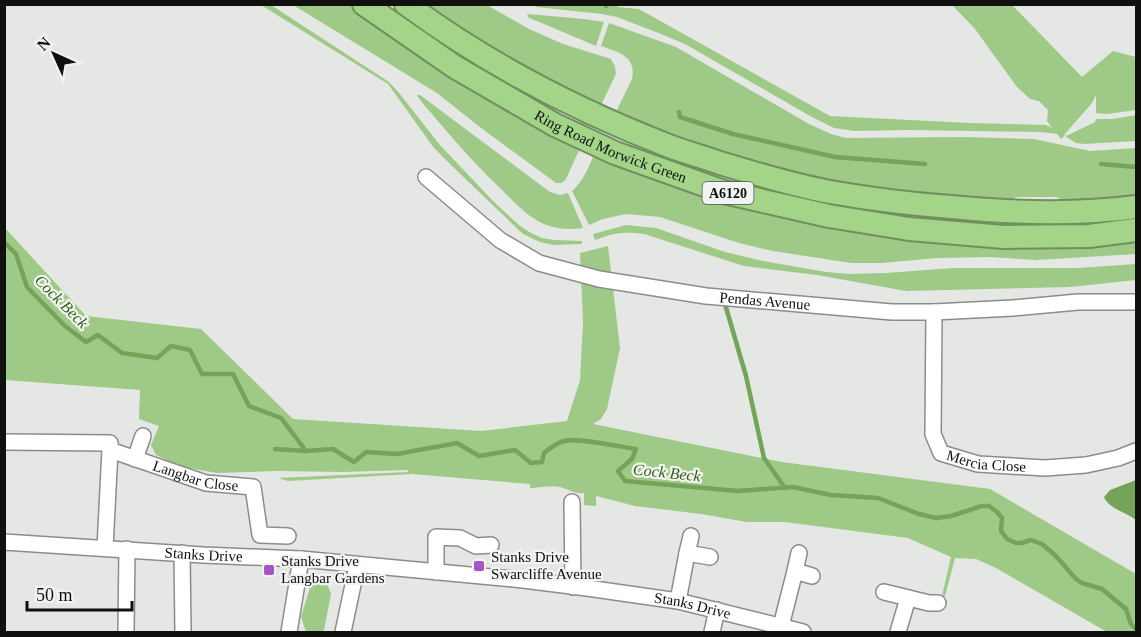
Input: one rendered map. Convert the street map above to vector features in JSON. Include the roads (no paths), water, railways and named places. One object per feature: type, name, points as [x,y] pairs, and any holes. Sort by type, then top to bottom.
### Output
[{"type":"highway","name":"Ring Road Morwick Green","points":[[364,4],[455,67],[555,125],[615,153],[724,192],[829,216],[909,229],[1004,237],[1089,236],[1137,230]]},
{"type":"highway","name":"Ring Road Morwick Green","points":[[406,4],[480,54],[544,90],[670,147],[760,175],[828,192],[895,202],[983,210],[1049,213],[1137,207]]},
{"type":"street","name":"Pendas Avenue","points":[[426,177],[500,240],[539,263],[599,279],[706,296],[892,312],[1013,308],[1078,302],[1137,302]]},
{"type":"street","name":"Mercia Close","points":[[934,312],[933,434],[941,453],[978,464],[1045,468],[1086,465],[1137,451]]},
{"type":"street","name":"Langbar Close","points":[[135,459],[143,436]]},
{"type":"street","name":"Langbar Close","points":[[4,442],[110,443],[110,450],[206,483],[253,487],[260,535],[288,536]]},
{"type":"street","points":[[105,548],[110,450]]},
{"type":"street","points":[[572,502],[573,587]]},
{"type":"street","points":[[436,572],[436,537],[460,538],[476,546],[491,545]]},
{"type":"street","points":[[678,601],[690,537]]},
{"type":"street","name":"Stanks Drive","points":[[4,542],[301,559],[586,588],[678,601],[803,633]]},
{"type":"street","points":[[126,633],[127,549]]},
{"type":"street","points":[[687,552],[710,557]]},
{"type":"street","points":[[182,553],[183,633]]},
{"type":"street","points":[[780,626],[799,553]]},
{"type":"street","points":[[289,633],[301,559]]},
{"type":"street","points":[[343,633],[357,566]]},
{"type":"street","points":[[795,571],[812,576]]},
{"type":"street","points":[[884,592],[938,603]]},
{"type":"street","points":[[898,633],[908,598]]},
{"type":"street","points":[[712,633],[717,610]]},
{"type":"waterway","points":[[679,112],[680,117],[733,134],[835,157],[925,164]]},
{"type":"waterway","points":[[1101,164],[1136,167]]},
{"type":"waterway","name":"Cock Beck","points":[[4,242],[16,254],[27,287],[65,326],[86,342],[98,335],[122,353],[157,358],[171,346],[190,350],[202,374],[233,374],[249,406],[281,418],[306,451],[333,449],[354,462],[366,452],[397,454],[457,443],[479,456],[515,450],[531,463],[542,462],[544,453],[559,443],[578,440],[636,449],[632,459],[618,471],[625,481],[738,491],[793,487],[831,495],[878,498],[936,518],[989,506],[1002,518],[1001,531],[1007,539],[1016,543],[1031,540],[1042,544],[1076,579],[1102,589],[1126,609],[1131,624],[1136,629]]},
{"type":"waterway","points":[[725,304],[746,376],[764,458],[785,488]]},
{"type":"waterway","points":[[275,449],[306,451]]},
{"type":"place","name":"Stanks Drive Swarcliffe Avenue","points":[[479,566]]},
{"type":"place","name":"Stanks Drive Langbar Gardens","points":[[269,570]]}]
